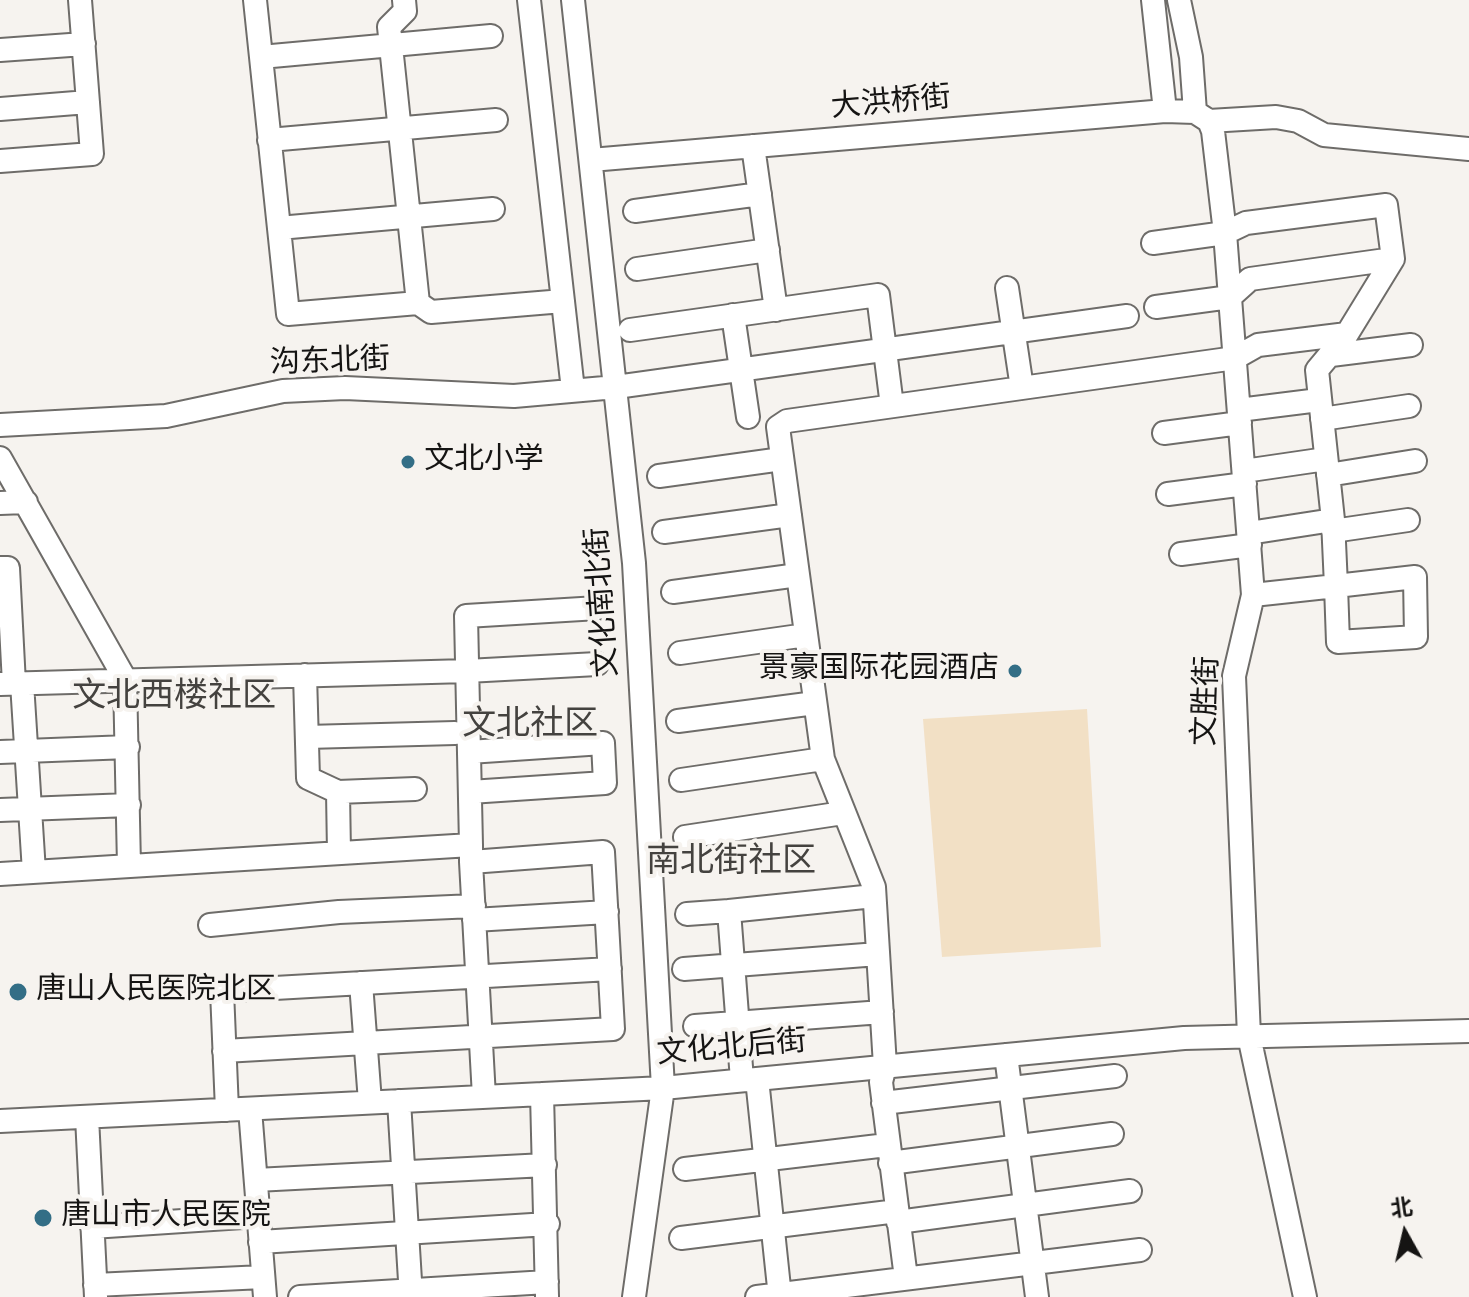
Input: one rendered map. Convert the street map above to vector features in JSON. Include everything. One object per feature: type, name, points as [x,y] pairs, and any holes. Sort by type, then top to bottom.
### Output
[{"type":"street","points":[[0,161],[92,154],[80,0]]},
{"type":"street","points":[[255,0],[288,314],[418,303],[431,312],[563,301]]},
{"type":"street","points":[[404,0],[405,11],[389,27],[418,303]]},
{"type":"street","points":[[529,0],[573,390]]},
{"type":"street","name":"文化南北街","points":[[573,0],[634,563],[663,1088],[634,1297]]},
{"type":"street","points":[[1153,0],[1165,111]]},
{"type":"street","name":"文胜街","points":[[1179,0],[1225,233],[1253,595],[1234,676],[1249,1036],[1305,1297]]},
{"type":"street","points":[[261,57],[491,36]]},
{"type":"street","points":[[0,50],[84,44]]},
{"type":"street","points":[[0,109],[88,102]]},
{"type":"street","name":"大洪桥街","points":[[591,160],[1165,111],[1202,116],[1276,117],[1298,121],[1324,135],[1469,149]]},
{"type":"street","points":[[269,140],[496,120]]},
{"type":"street","points":[[753,146],[776,310]]},
{"type":"street","points":[[635,211],[760,194]]},
{"type":"street","points":[[1153,243],[1225,233],[1246,223],[1386,205],[1393,259],[1347,334],[1317,370],[1336,586],[1253,595]]},
{"type":"street","points":[[279,228],[493,209]]},
{"type":"street","points":[[637,269],[768,250]]},
{"type":"street","points":[[1156,307],[1230,297],[1250,279],[1393,259]]},
{"type":"street","points":[[1007,288],[1022,388]]},
{"type":"street","points":[[630,330],[878,295],[892,406]]},
{"type":"street","points":[[733,315],[748,417]]},
{"type":"street","name":"沟东北街","points":[[0,425],[166,416],[283,391],[345,388],[514,396],[616,387],[1127,316]]},
{"type":"street","points":[[906,1278],[881,1082],[885,1066],[874,887],[823,759],[778,427],[787,421],[1235,358],[1258,345],[1347,334]]},
{"type":"street","points":[[1331,355],[1411,345]]},
{"type":"street","points":[[1164,433],[1239,417],[1321,409],[1409,406]]},
{"type":"street","points":[[0,458],[125,679],[129,866]]},
{"type":"street","points":[[659,476],[782,459]]},
{"type":"street","points":[[1168,494],[1244,478],[1327,467],[1415,461]]},
{"type":"street","points":[[0,503],[26,502]]},
{"type":"street","points":[[664,532],[790,515]]},
{"type":"street","points":[[1181,554],[1249,539],[1333,526],[1408,520]]},
{"type":"street","points":[[0,568],[8,568],[5,626],[12,684],[26,751],[34,872]]},
{"type":"street","points":[[673,592],[798,575]]},
{"type":"street","points":[[484,1097],[471,853],[466,616],[598,608]]},
{"type":"street","points":[[680,653],[806,635]]},
{"type":"street","points":[[12,684],[467,671],[597,664]]},
{"type":"street","points":[[305,675],[308,778],[338,792],[415,789]]},
{"type":"street","points":[[678,721],[815,703]]},
{"type":"street","points":[[307,737],[455,733]]},
{"type":"street","points":[[469,752],[603,743],[605,783],[470,792]]},
{"type":"street","points":[[0,752],[128,747]]},
{"type":"street","points":[[681,780],[823,759]]},
{"type":"street","points":[[338,792],[339,853]]},
{"type":"street","points":[[0,810],[129,805]]},
{"type":"street","points":[[685,837],[843,813]]},
{"type":"street","points":[[0,874],[339,853],[603,852],[613,1029],[224,1051]]},
{"type":"street","points":[[687,914],[874,896]]},
{"type":"street","points":[[729,911],[737,1022],[766,1159],[780,1296]]},
{"type":"street","points":[[210,925],[339,912],[607,912]]},
{"type":"street","points":[[684,969],[878,954]]},
{"type":"street","points":[[87,1117],[96,1291],[264,1287],[256,1180],[224,1051],[222,991],[610,969]]},
{"type":"street","points":[[361,983],[370,1102]]},
{"type":"street","points":[[695,1026],[882,1012]]},
{"type":"street","name":"文化北后街","points":[[0,1121],[663,1088],[1184,1038],[1469,1031]]},
{"type":"street","points":[[1006,1055],[1037,1297]]},
{"type":"street","points":[[883,1103],[1115,1076]]},
{"type":"street","points":[[300,1297],[547,1290],[548,1224],[542,1094]]},
{"type":"street","points":[[399,1101],[411,1294]]},
{"type":"street","points":[[685,1169],[766,1159],[1018,1146],[1112,1134]]},
{"type":"street","points":[[256,1180],[545,1165]]},
{"type":"street","points":[[681,1238],[1025,1205],[1130,1191]]},
{"type":"street","points":[[92,1227],[258,1216]]},
{"type":"street","points":[[260,1242],[548,1224]]},
{"type":"street","points":[[757,1297],[1140,1250]]},
{"type":"shaded area","points":[[1087,709],[1101,947],[942,957],[923,719]]},
{"type":"place","name":"文北小学","points":[[408,462]]},
{"type":"place","name":"景豪国际花园酒店","points":[[1015,671]]},
{"type":"place","name":"唐山人民医院北区","points":[[18,992]]},
{"type":"place","name":"唐山市人民医院","points":[[43,1218]]},
{"type":"district","name":"文北西楼社区","points":[[174,699]]},
{"type":"district","name":"文北社区","points":[[530,727]]},
{"type":"district","name":"南北街社区","points":[[731,864]]}]
